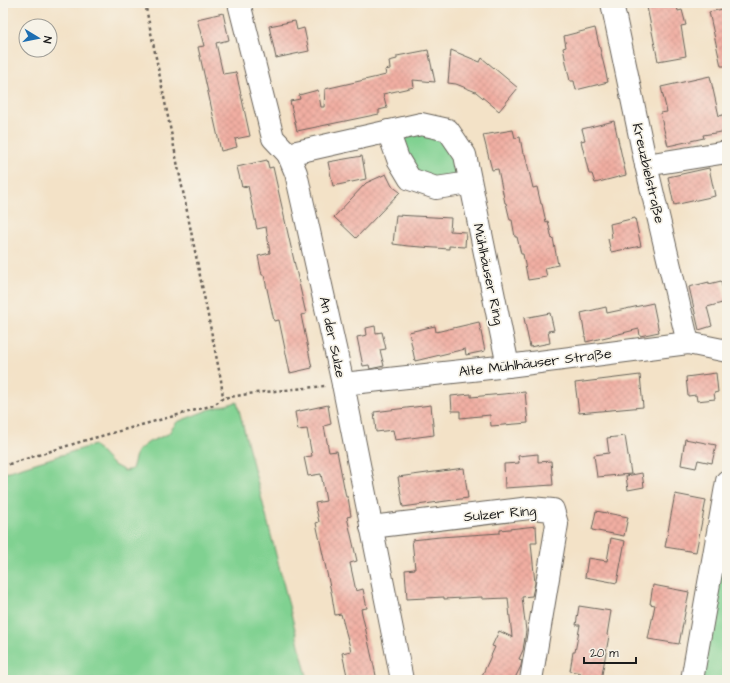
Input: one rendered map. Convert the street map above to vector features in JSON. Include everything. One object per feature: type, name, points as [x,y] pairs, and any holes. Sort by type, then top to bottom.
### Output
[{"type":"street","name":"An der Sulze","points":[[239,3],[273,138],[288,154],[296,173],[343,384],[402,680]]},
{"type":"street","name":"Kreuzbielstraße","points":[[612,3],[646,165],[688,343]]},
{"type":"street","name":"Mühlhäuser Ring","points":[[288,154],[421,124],[448,130],[465,154],[508,366]]},
{"type":"street","points":[[388,131],[398,159],[410,179],[436,188],[470,183]]},
{"type":"street","points":[[646,165],[727,152]]},
{"type":"street","name":"Alte Mühlhäuser Straße","points":[[343,384],[508,366],[688,343],[727,351]]},
{"type":"street","points":[[692,680],[727,481]]},
{"type":"street","name":"Sulzer Ring","points":[[371,527],[530,508],[553,510],[558,524],[531,680]]},
{"type":"path","points":[[144,3],[220,373],[223,398]]},
{"type":"path","points":[[3,466],[83,441],[214,406],[223,398],[255,393],[343,384]]},
{"type":"green space","points":[[430,132],[455,148],[460,176],[440,182],[418,177],[398,136]]},
{"type":"green space","points":[[237,402],[308,680],[3,680],[3,473],[94,445],[112,464],[125,471],[132,469],[137,451],[149,442],[168,434],[177,422],[208,410]]},
{"type":"green space","points":[[727,534],[727,680],[700,680]]},
{"type":"building","points":[[667,3],[676,3],[678,11],[682,10],[686,25],[681,26],[686,56],[658,61],[647,7]]},
{"type":"building","points":[[727,8],[727,66],[721,66],[709,12]]},
{"type":"building","points":[[223,13],[229,40],[216,43],[223,74],[236,72],[250,136],[235,139],[237,147],[221,151],[198,47],[204,46],[197,19]]},
{"type":"building","points":[[295,21],[297,30],[304,28],[309,51],[276,58],[269,26]]},
{"type":"building","points":[[595,28],[608,82],[576,90],[574,81],[570,81],[568,72],[563,48],[566,47],[564,36]]},
{"type":"building","points":[[428,50],[435,82],[413,80],[414,87],[383,94],[387,108],[379,110],[379,114],[297,131],[290,101],[300,99],[299,95],[318,90],[321,107],[324,107],[325,89],[386,75],[385,70],[390,69],[389,61],[397,59],[397,56]]},
{"type":"building","points":[[451,50],[480,62],[482,58],[518,88],[499,111],[476,92],[456,84],[448,83]]},
{"type":"building","points":[[710,76],[719,116],[727,114],[727,131],[703,135],[704,138],[668,146],[660,113],[667,112],[661,87]]},
{"type":"building","points":[[614,121],[626,175],[595,183],[592,174],[589,174],[581,141],[585,140],[582,129]]},
{"type":"building","points":[[513,130],[515,138],[520,137],[523,154],[525,154],[533,188],[537,187],[546,222],[548,221],[552,239],[553,238],[558,265],[545,268],[547,277],[528,280],[523,254],[521,254],[517,237],[515,237],[512,220],[510,220],[505,203],[498,169],[492,170],[483,135]]},
{"type":"building","points":[[362,156],[366,179],[333,186],[328,162]]},
{"type":"building","points":[[267,160],[269,168],[273,167],[306,314],[301,315],[312,368],[290,373],[279,320],[274,321],[264,275],[262,275],[258,256],[270,253],[266,227],[257,229],[248,186],[242,187],[237,167]]},
{"type":"building","points":[[709,168],[715,196],[674,205],[668,177]]},
{"type":"building","points":[[386,174],[392,186],[400,192],[356,238],[334,217],[366,183]]},
{"type":"building","points":[[396,215],[451,218],[450,231],[466,232],[465,247],[449,246],[449,249],[393,244]]},
{"type":"building","points":[[635,218],[641,246],[611,252],[608,239],[612,238],[610,224]]},
{"type":"building","points":[[721,281],[726,302],[707,307],[712,326],[699,330],[689,287],[709,282],[709,284]]},
{"type":"building","points":[[653,303],[659,332],[640,336],[639,329],[586,342],[581,313],[606,307],[607,313]]},
{"type":"building","points":[[550,313],[554,330],[548,331],[550,343],[530,347],[524,318]]},
{"type":"building","points":[[479,322],[485,351],[466,355],[465,349],[415,361],[409,332],[435,326],[436,332]]},
{"type":"building","points":[[375,326],[376,333],[382,332],[386,349],[380,350],[384,366],[370,369],[369,365],[363,366],[357,337],[367,335],[366,328]]},
{"type":"building","points":[[716,373],[718,392],[714,393],[715,399],[697,401],[696,395],[688,396],[686,377]]},
{"type":"building","points":[[640,375],[643,407],[579,413],[575,383]]},
{"type":"building","points":[[525,392],[528,423],[491,426],[490,415],[460,418],[460,411],[452,411],[451,396],[471,394],[471,397]]},
{"type":"building","points":[[328,405],[331,424],[324,426],[329,452],[337,451],[346,497],[348,497],[351,516],[347,517],[357,561],[350,563],[356,591],[363,589],[367,608],[361,609],[377,680],[348,680],[342,653],[351,651],[341,614],[335,615],[316,523],[319,522],[315,503],[326,501],[321,474],[308,476],[304,457],[312,456],[307,429],[298,430],[295,412]]},
{"type":"building","points":[[431,405],[434,435],[395,440],[393,430],[376,432],[374,412]]},
{"type":"building","points":[[625,436],[631,474],[597,477],[594,455],[609,453],[607,438]]},
{"type":"building","points":[[685,439],[716,445],[712,463],[698,460],[696,468],[681,465]]},
{"type":"building","points":[[538,454],[538,462],[551,461],[553,485],[505,488],[504,464],[519,463],[518,456]]},
{"type":"building","points":[[464,468],[468,498],[403,507],[398,477]]},
{"type":"building","points":[[642,473],[644,487],[628,490],[626,476]]},
{"type":"building","points":[[675,494],[706,500],[696,552],[665,547]]},
{"type":"building","points":[[596,511],[628,517],[624,536],[592,530]]},
{"type":"building","points":[[536,526],[537,543],[531,543],[535,583],[532,596],[522,597],[526,631],[523,650],[519,659],[522,660],[521,666],[514,680],[480,680],[495,647],[492,646],[499,631],[512,637],[508,598],[482,599],[482,597],[444,599],[444,597],[407,599],[405,570],[415,569],[412,540],[500,533],[500,530]]},
{"type":"building","points":[[611,538],[625,541],[617,583],[585,577],[588,558],[607,561]]},
{"type":"building","points":[[653,585],[689,592],[679,644],[648,639],[655,605],[650,604]]},
{"type":"building","points":[[579,606],[611,611],[607,635],[609,636],[601,680],[580,680],[581,673],[570,671],[580,625],[576,625]]}]
